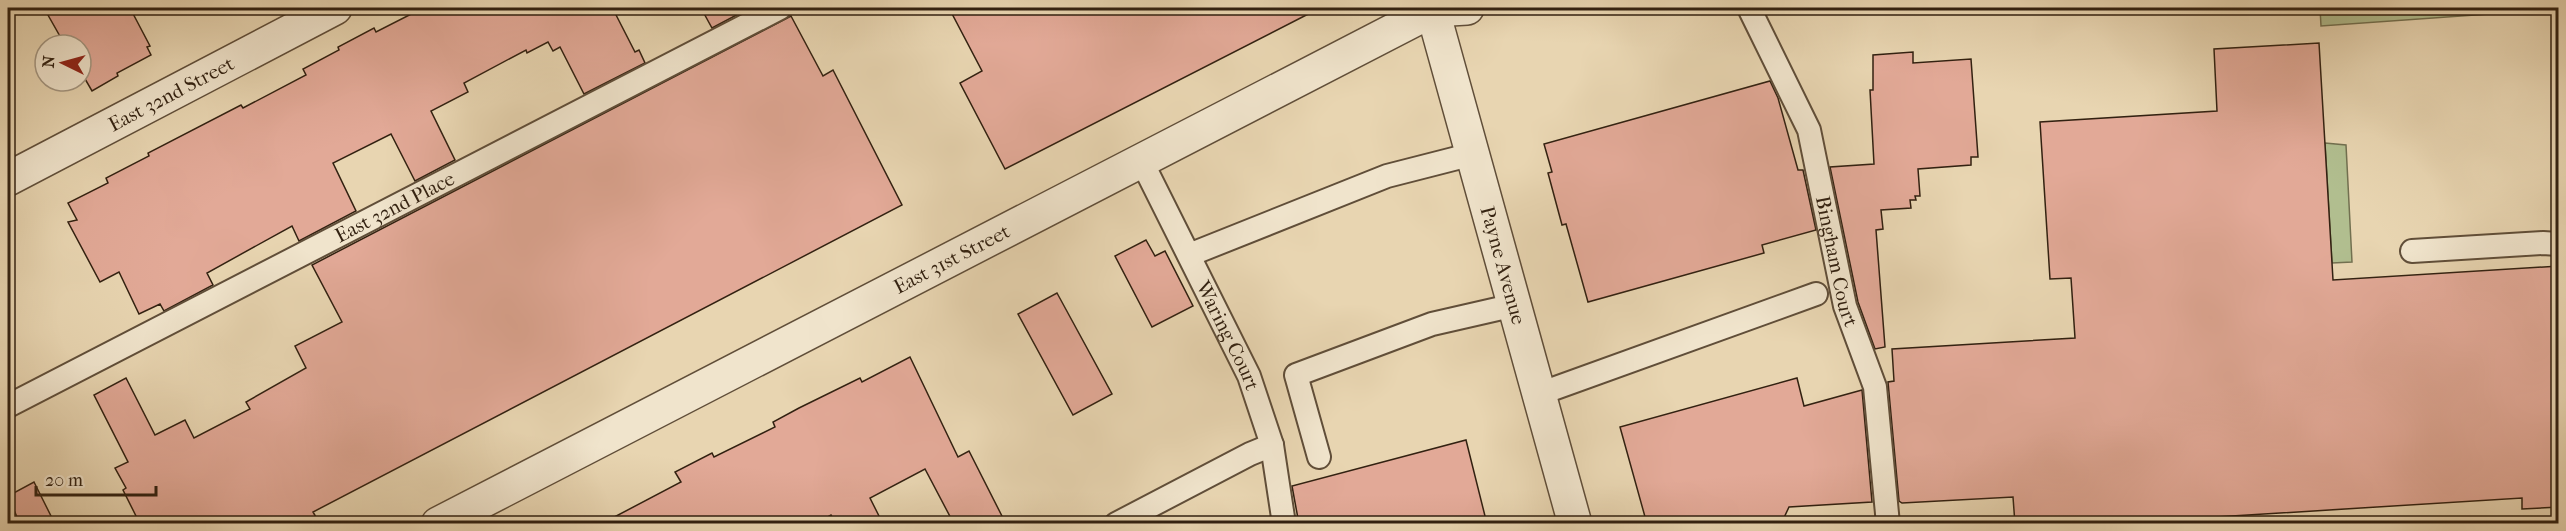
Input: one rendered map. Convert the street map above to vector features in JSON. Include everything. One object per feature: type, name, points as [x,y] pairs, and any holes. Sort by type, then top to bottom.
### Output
[{"type":"street","name":"East 32nd Street","points":[[8,179],[335,8]]},
{"type":"street","name":"East 31st Street","points":[[438,524],[1432,9],[1467,8]]},
{"type":"street","name":"Payne Avenue","points":[[1432,9],[1575,524]]},
{"type":"lane","name":"East 32nd Place","points":[[8,406],[780,8]]},
{"type":"lane","name":"Bingham Court","points":[[1749,8],[1809,130],[1845,306],[1875,387],[1888,524]]},
{"type":"lane","points":[[1189,255],[1387,176],[1473,154]]},
{"type":"lane","name":"Waring Court","points":[[1141,160],[1249,376],[1272,445],[1284,524]]},
{"type":"lane","points":[[2412,251],[2542,243],[2559,244]]},
{"type":"lane","points":[[1539,394],[1816,294]]},
{"type":"lane","points":[[1319,457],[1296,375],[1432,324],[1515,305]]},
{"type":"lane","points":[[1116,524],[1250,454],[1272,445]]},
{"type":"green space","points":[[2320,8],[2558,8],[2558,9],[2321,26]]},
{"type":"green space","points":[[2325,143],[2346,145],[2352,262],[2332,263]]},
{"type":"building","points":[[44,8],[130,8],[150,46],[147,47],[151,55],[117,73],[118,76],[93,90],[93,33],[58,33]]},
{"type":"building","points":[[423,8],[616,8],[613,9],[635,52],[639,50],[645,63],[584,94],[560,47],[553,51],[548,42],[527,53],[526,50],[464,83],[468,92],[431,111],[455,160],[415,181],[391,134],[333,163],[356,211],[299,241],[292,226],[207,273],[213,285],[164,311],[160,304],[139,314],[119,272],[100,282],[68,222],[77,220],[68,203],[108,183],[106,178],[149,156],[148,153],[241,105],[243,108],[306,75],[303,69],[339,50],[338,47],[374,28],[376,32]]},
{"type":"building","points":[[701,8],[747,8],[748,9],[712,28]]},
{"type":"building","points":[[949,8],[1320,8],[1005,169],[960,83],[982,71]]},
{"type":"building","points":[[791,16],[823,76],[833,70],[902,205],[313,512],[320,524],[140,524],[123,490],[126,488],[115,468],[128,462],[94,395],[126,378],[155,435],[185,420],[194,438],[250,409],[246,402],[306,368],[295,346],[342,322],[312,265]]},
{"type":"building","points":[[2319,43],[2333,280],[2559,266],[2559,507],[2522,509],[2522,498],[2103,524],[2015,524],[2013,497],[1902,503],[1899,501],[1888,382],[1894,381],[1892,349],[2075,338],[2071,278],[2050,279],[2040,122],[2217,111],[2214,49]]},
{"type":"building","points":[[1913,52],[1913,63],[1971,59],[1978,157],[1971,157],[1971,165],[1918,169],[1920,196],[1915,196],[1916,200],[1910,200],[1911,208],[1881,210],[1883,229],[1876,230],[1885,347],[1875,349],[1858,302],[1830,167],[1874,164],[1870,90],[1873,90],[1873,55]]},
{"type":"building","points":[[1770,81],[1778,98],[1798,170],[1803,170],[1816,230],[1762,245],[1764,253],[1588,302],[1566,224],[1562,225],[1548,173],[1552,172],[1544,144]]},
{"type":"building","points":[[1146,240],[1155,256],[1165,251],[1193,306],[1152,327],[1115,256]]},
{"type":"building","points":[[1057,293],[1112,394],[1073,415],[1018,314]]},
{"type":"building","points":[[910,357],[958,457],[969,451],[1006,524],[954,524],[925,469],[870,498],[883,524],[836,524],[831,515],[815,524],[601,524],[681,482],[675,472],[712,453],[714,457],[775,427],[773,422],[799,408],[860,378],[862,382]]},
{"type":"building","points":[[1797,378],[1804,406],[1862,390],[1872,502],[1789,507],[1781,524],[1647,524],[1620,427]]},
{"type":"building","points":[[1466,440],[1487,524],[1299,524],[1292,486]]},
{"type":"building","points":[[34,482],[55,524],[20,524],[8,496]]}]
